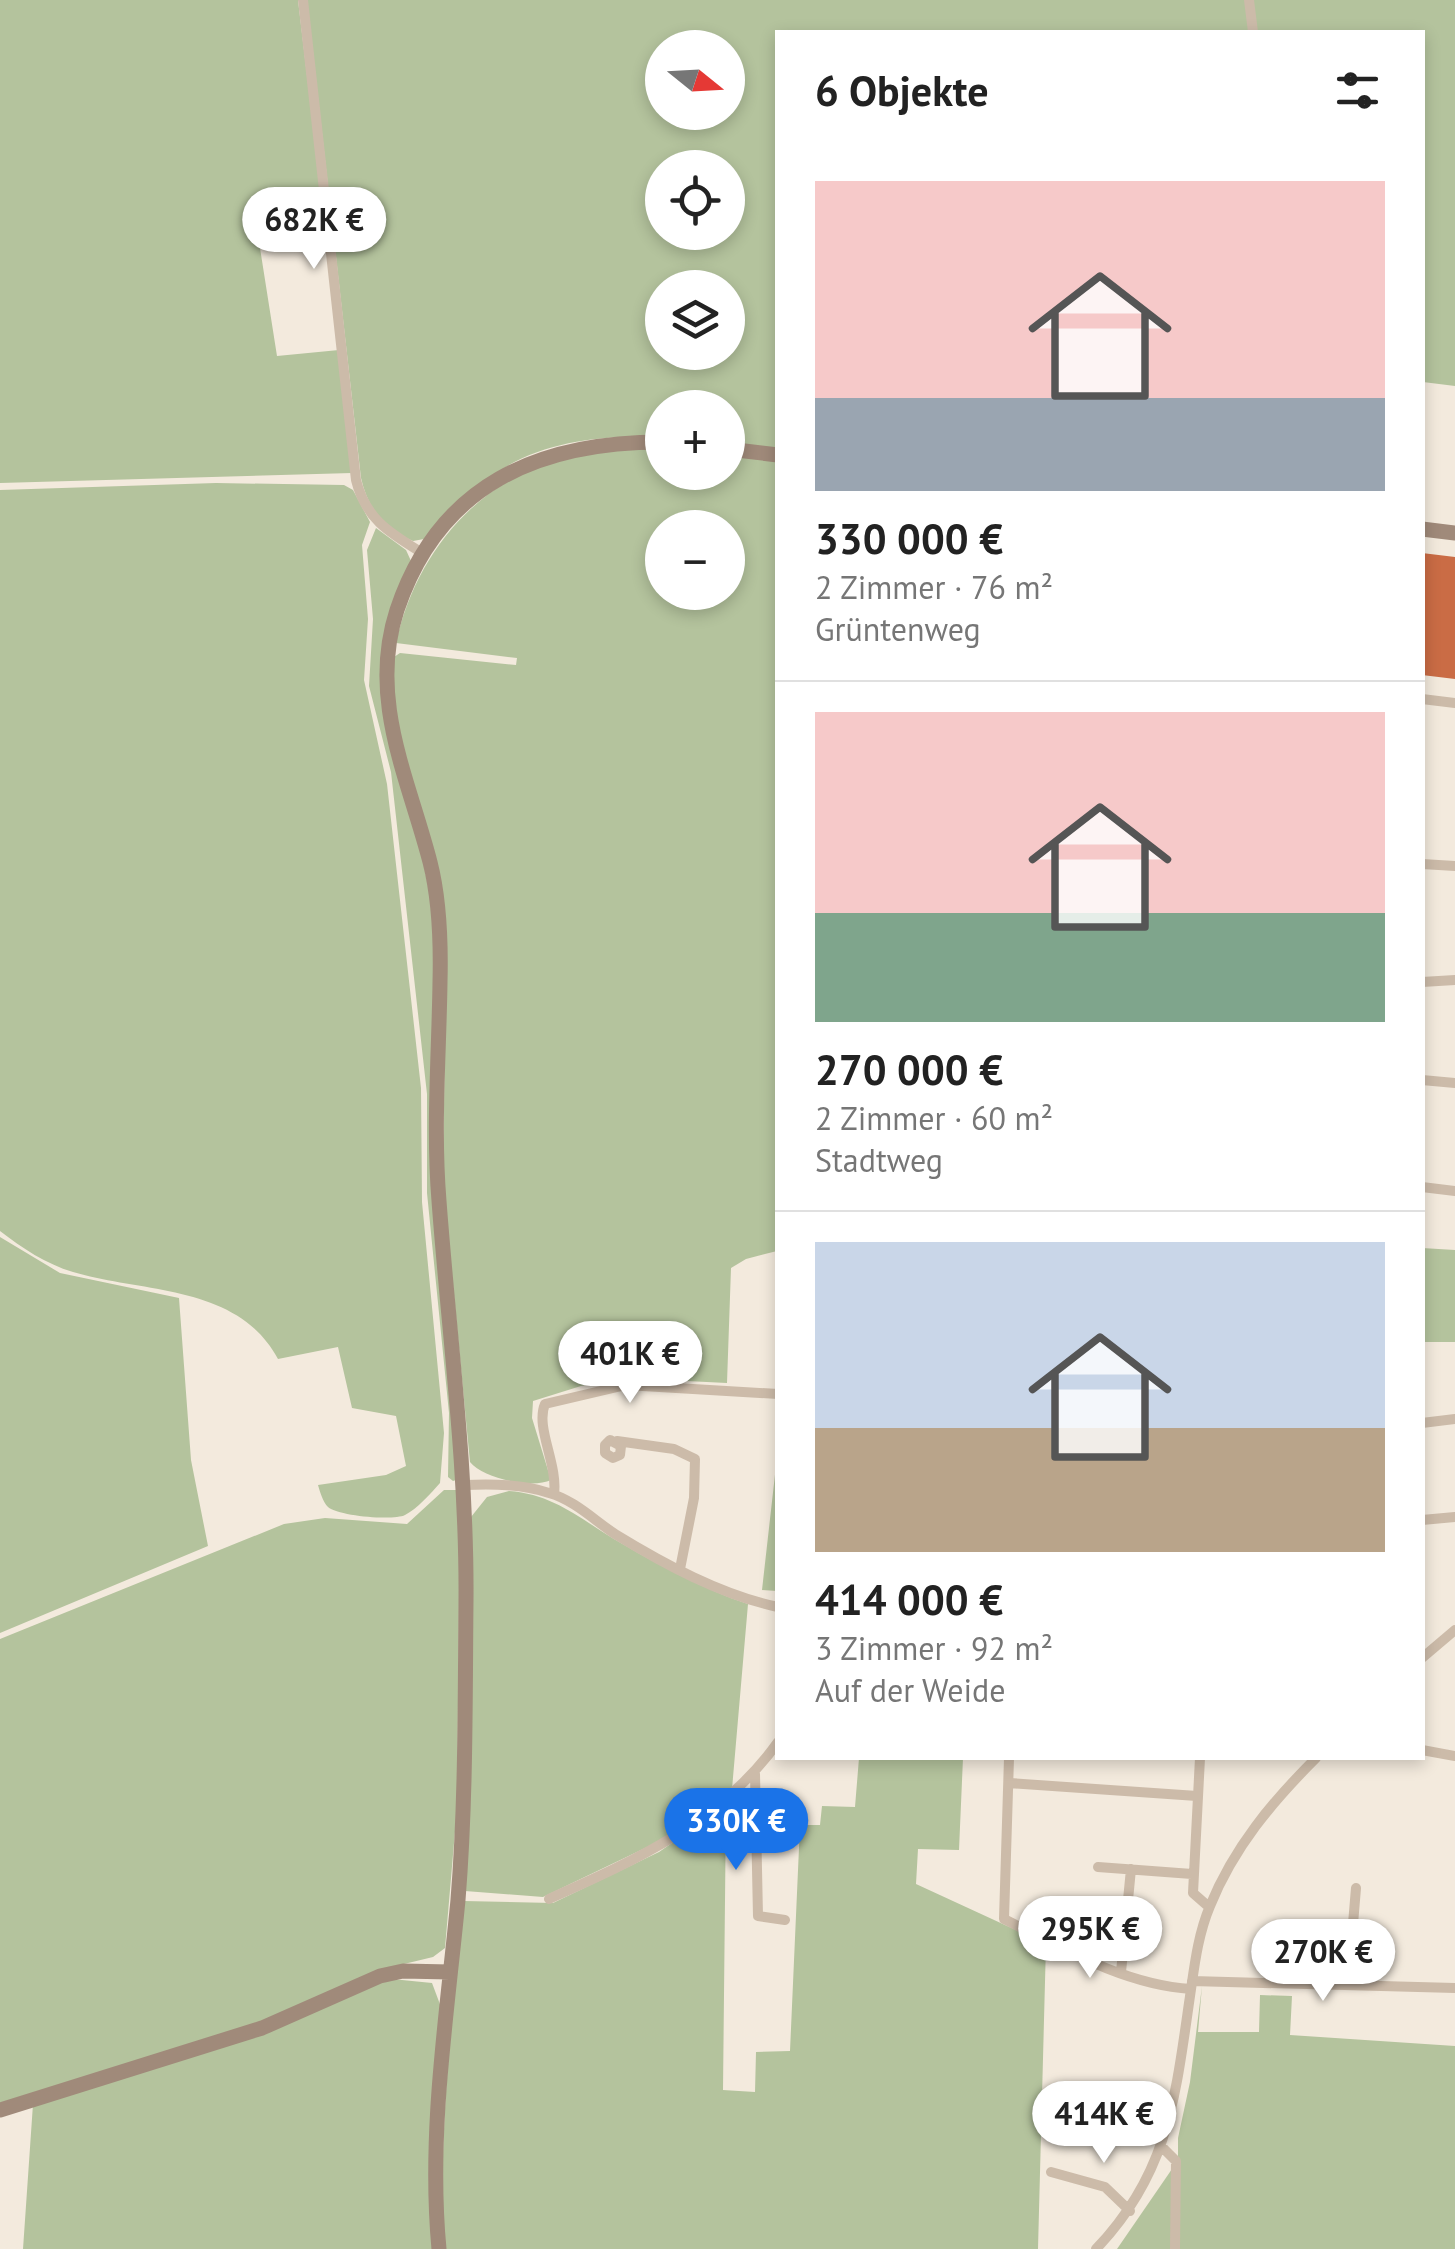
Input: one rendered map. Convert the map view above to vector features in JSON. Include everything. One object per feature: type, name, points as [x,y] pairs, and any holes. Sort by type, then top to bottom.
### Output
[{"type":"street","points":[[302,0],[356,480],[376,523],[424,554]]},
{"type":"street","points":[[1249,0],[1254,30]]},
{"type":"street","points":[[439,2249],[437,2146],[462,1819],[464,1486],[436,1160],[439,920],[431,866],[395,752],[386,698],[391,630],[424,554],[454,514],[507,473],[537,459],[588,445],[645,443]]},
{"type":"street","points":[[745,451],[775,455]]},
{"type":"street","points":[[1425,529],[1455,533]]},
{"type":"street","points":[[1425,699],[1455,702]]},
{"type":"street","points":[[1425,864],[1455,866]]},
{"type":"street","points":[[1425,982],[1455,980]]},
{"type":"street","points":[[1425,1080],[1455,1083]]},
{"type":"street","points":[[1425,1187],[1455,1190]]},
{"type":"street","points":[[554,1494],[556,1470],[540,1415],[545,1404],[626,1385],[775,1394]]},
{"type":"street","points":[[1425,1423],[1455,1419]]},
{"type":"street","points":[[617,1441],[674,1449],[695,1459],[694,1498],[680,1569]]},
{"type":"street","points":[[464,1486],[519,1486],[554,1494],[680,1569],[723,1590],[775,1606]]},
{"type":"street","points":[[1425,1520],[1455,1517]]},
{"type":"street","points":[[1425,1655],[1455,1630]]},
{"type":"street","points":[[549,1899],[628,1864],[688,1829],[755,1774],[775,1746]]},
{"type":"street","points":[[1425,1751],[1455,1756]]},
{"type":"street","points":[[1009,1760],[1004,1919],[1121,1972],[1167,1988],[1348,1984],[1455,1988]]},
{"type":"street","points":[[1200,1760],[1193,1892],[1210,1907]]},
{"type":"street","points":[[1096,2249],[1130,2211],[1162,2147],[1178,2080],[1191,1985],[1210,1907],[1234,1854],[1273,1801],[1314,1760]]},
{"type":"street","points":[[755,1774],[758,1916],[785,1920]]},
{"type":"street","points":[[1009,1783],[1197,1796]]},
{"type":"street","points":[[1098,1867],[1192,1874]]},
{"type":"street","points":[[1121,1972],[1130,1869]]},
{"type":"street","points":[[1348,1984],[1356,1888]]},
{"type":"street","points":[[0,2110],[262,2028],[392,1972],[450,1972]]},
{"type":"street","points":[[1162,2147],[1176,2161],[1176,2249]]},
{"type":"street","points":[[1051,2172],[1105,2187],[1130,2211]]},
{"type":"green space","points":[[0,0],[298,0],[327,244],[260,248],[277,356],[339,350],[352,473],[0,483]]},
{"type":"green space","points":[[307,0],[1455,0],[1455,386],[1425,382],[1425,30],[775,30],[775,450],[745,446],[745,390],[645,390],[645,438],[577,442],[516,461],[479,488],[424,539],[413,541],[379,517],[361,478]]},
{"type":"green space","points":[[645,448],[645,490],[745,490],[745,457],[775,461],[775,1252],[746,1259],[731,1268],[727,1383],[626,1378],[581,1386],[533,1401],[532,1418],[551,1480],[521,1483],[497,1478],[470,1462],[443,1181],[446,953],[393,709],[394,657],[400,653],[516,665],[517,658],[396,643],[406,608],[439,545],[487,495],[549,461],[585,452]]},
{"type":"green space","points":[[216,483],[344,485],[353,490],[370,522],[362,545],[368,619],[364,680],[387,784],[421,1088],[422,1202],[444,1433],[440,1483],[414,1509],[399,1517],[343,1513],[328,1507],[321,1494],[318,1485],[386,1475],[406,1466],[396,1416],[352,1408],[338,1347],[278,1359],[261,1335],[214,1304],[63,1269],[0,1231],[0,490]]},
{"type":"green space","points":[[376,528],[406,550],[411,561],[382,660],[433,910],[456,1480],[453,1481],[448,1477],[449,1413],[427,1193],[427,1094],[391,772],[369,686],[373,619],[367,550]]},
{"type":"green space","points":[[0,1237],[60,1273],[179,1298],[191,1460],[208,1546],[0,1633]]},
{"type":"green space","points":[[1425,1248],[1455,1250],[1455,1342],[1425,1342]]},
{"type":"green space","points":[[775,1475],[775,1591],[762,1590]]},
{"type":"green space","points":[[444,1490],[458,1490],[460,1495],[457,1808],[445,1948],[433,1957],[379,1970],[266,2020],[0,2103],[0,1639],[284,1524],[325,1518],[407,1524]]},
{"type":"green space","points":[[509,1491],[552,1502],[663,1566],[748,1604],[732,1789],[662,1840],[543,1897],[465,1891],[471,1517],[487,1497]]},
{"type":"green space","points":[[859,1760],[963,1760],[959,1850],[918,1849],[916,1884],[1046,1944],[1038,2249],[444,2249],[445,2118],[464,1901],[553,1903],[659,1852],[726,1806],[723,2090],[755,2092],[756,2052],[790,2051],[800,1825],[820,1825],[822,1806],[855,1807]]},
{"type":"green space","points":[[392,1979],[432,1983],[441,2007],[434,2249],[23,2249],[33,2104]]},
{"type":"green space","points":[[1202,1986],[1198,2032],[1259,2032],[1260,1995],[1292,1996],[1290,2035],[1455,2046],[1455,2249],[1178,2249],[1178,2138],[1190,2082]]},
{"type":"green space","points":[[1172,2169],[1173,2249],[1117,2249]]},
{"type":"building","points":[[1425,553],[1455,557],[1455,679],[1425,675]]}]
